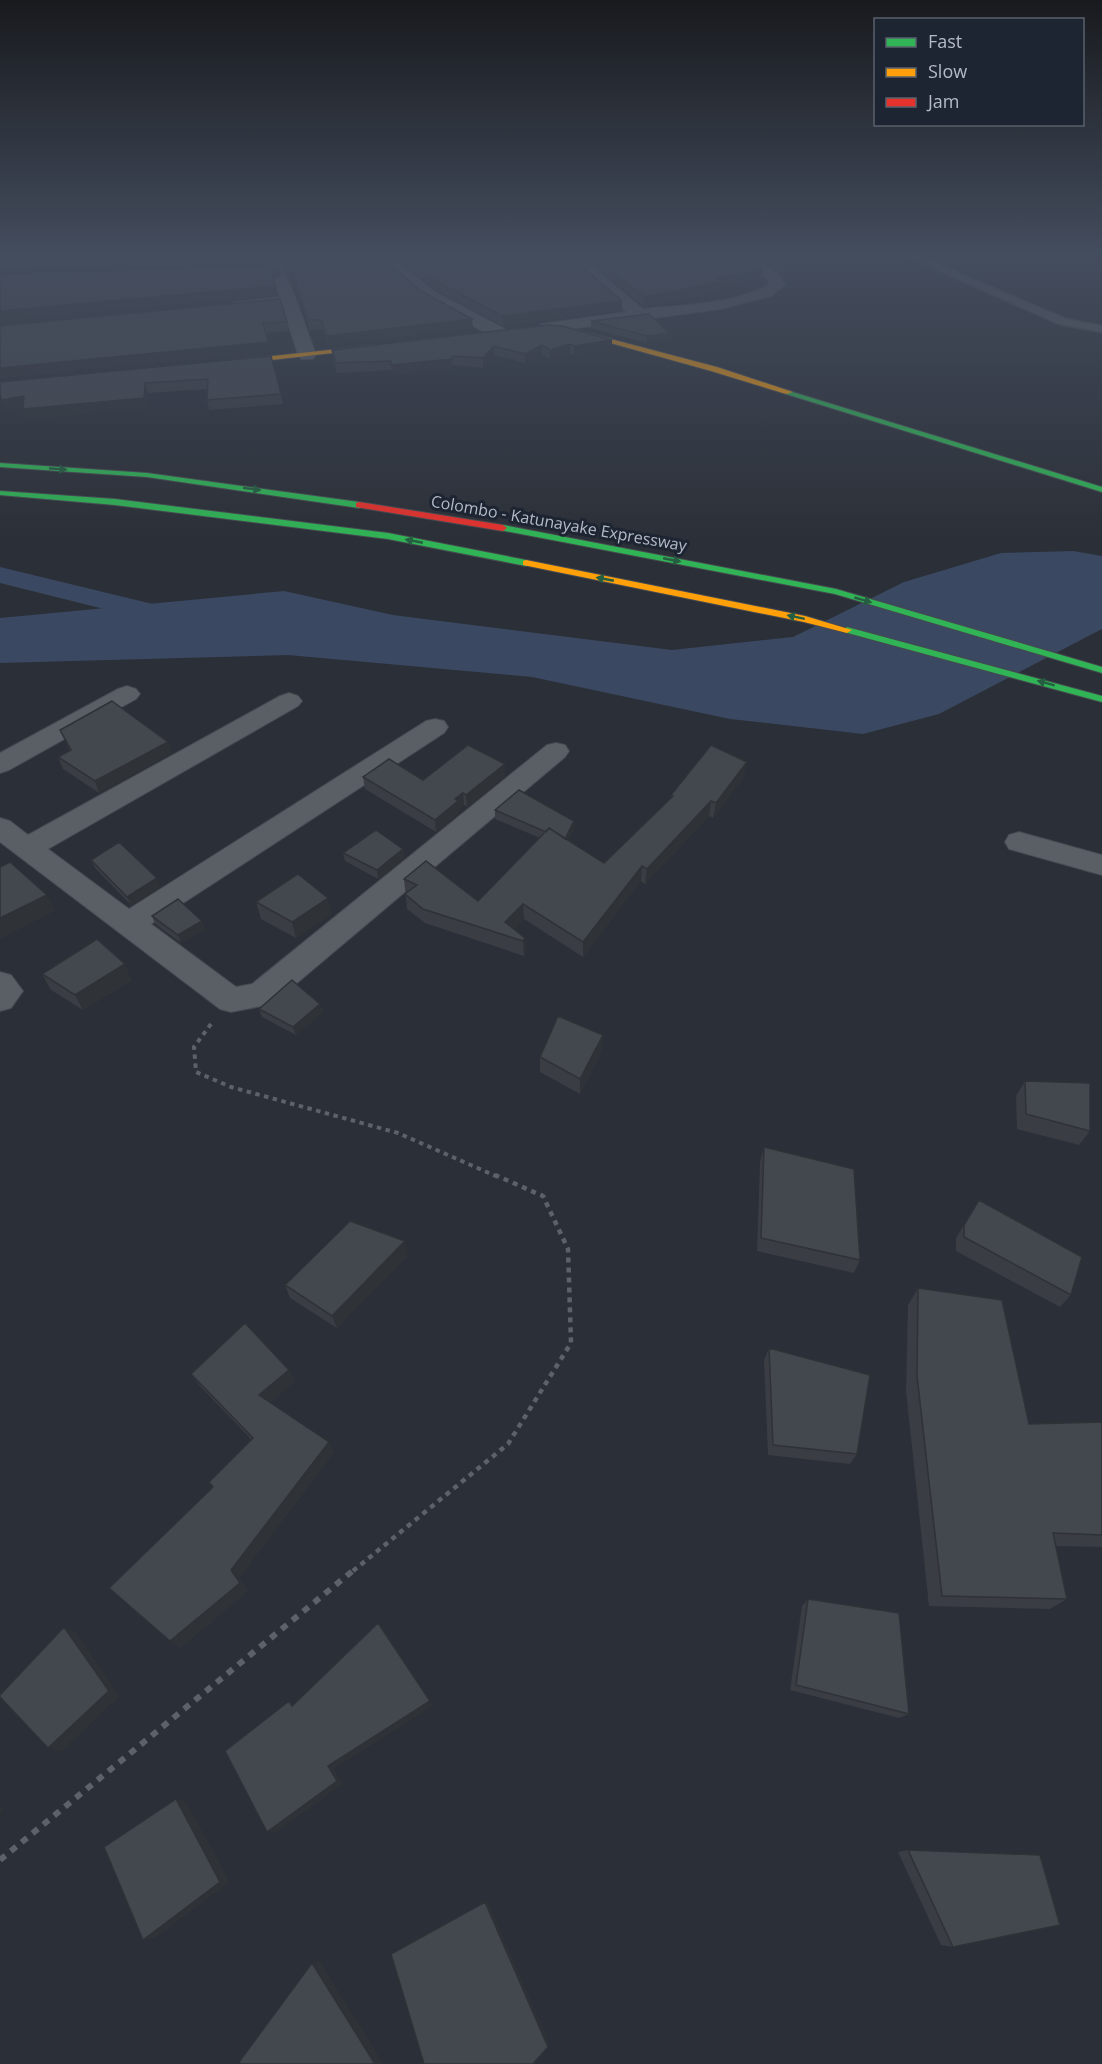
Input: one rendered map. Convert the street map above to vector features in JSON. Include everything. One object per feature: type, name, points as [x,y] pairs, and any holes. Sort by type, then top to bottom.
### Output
[{"type":"main road","points":[[212,364],[366,348]]},
{"type":"main road","points":[[643,348],[1102,490]]},
{"type":"main road","name":"Colombo - Katunayake Expressway","points":[[0,465],[147,475],[281,492],[548,535],[836,592],[1102,670]]},
{"type":"main road","points":[[0,493],[115,502],[388,536],[805,619],[1102,699]]},
{"type":"street","points":[[305,348],[307,355]]},
{"type":"street","points":[[0,764],[127,694]]},
{"type":"street","points":[[27,848],[288,701]]},
{"type":"street","points":[[128,924],[435,727]]},
{"type":"street","points":[[0,828],[231,1000],[261,996],[556,751]]},
{"type":"street","points":[[1019,842],[1102,865]]},
{"type":"street","points":[[0,984],[7,991],[0,999]]},
{"type":"path","points":[[0,1860],[508,1444],[571,1343],[568,1249],[543,1196],[398,1133],[231,1087],[196,1072],[194,1047],[231,1000]]},
{"type":"water","points":[[1073,551],[1102,556],[1102,629],[939,714],[863,734],[730,719],[532,677],[288,655],[0,663],[0,618],[284,591],[393,615],[672,650],[793,637],[904,582],[1001,553]]},
{"type":"building","points":[[0,348],[203,348],[0,368]]},
{"type":"building","points":[[492,348],[483,358],[452,356],[452,359],[391,365],[391,361],[336,363],[332,350]]},
{"type":"building","points":[[503,348],[536,348],[525,354]]},
{"type":"building","points":[[271,356],[281,394],[207,400],[208,379],[145,383],[144,398],[23,409],[24,396],[2,400],[0,394],[0,382]]},
{"type":"building","points":[[112,701],[168,742],[95,781],[58,757],[71,750],[60,730]]},
{"type":"building","points":[[468,745],[505,764],[466,795],[463,793],[455,799],[458,801],[435,820],[363,777],[389,759],[423,780]]},
{"type":"building","points":[[711,745],[747,762],[716,803],[711,801],[647,869],[642,866],[583,942],[523,904],[505,922],[525,938],[523,941],[423,909],[405,894],[417,885],[404,879],[426,861],[478,901],[549,828],[604,863],[673,796],[671,795]]},
{"type":"building","points":[[519,790],[574,821],[565,839],[549,828],[546,832],[495,810]]},
{"type":"building","points":[[376,830],[403,849],[377,870],[343,853]]},
{"type":"building","points":[[119,842],[157,878],[127,897],[91,860]]},
{"type":"building","points":[[10,862],[47,895],[0,918],[0,867]]},
{"type":"building","points":[[298,874],[328,898],[292,922],[256,902]]},
{"type":"building","points":[[178,899],[202,921],[178,935],[152,916]]},
{"type":"building","points":[[97,939],[125,964],[75,995],[42,974]]},
{"type":"building","points":[[292,980],[320,1004],[293,1027],[259,1009]]},
{"type":"building","points":[[558,1016],[603,1035],[580,1079],[540,1057]]},
{"type":"building","points":[[1025,1081],[1090,1083],[1090,1131],[1026,1114]]},
{"type":"building","points":[[764,1147],[854,1169],[860,1260],[761,1238]]},
{"type":"building","points":[[979,1200],[1082,1257],[1071,1295],[964,1237],[964,1225]]},
{"type":"building","points":[[350,1221],[405,1241],[332,1316],[285,1285]]},
{"type":"building","points":[[918,1288],[1002,1300],[1029,1424],[1102,1422],[1102,1535],[1053,1533],[1067,1599],[942,1596],[917,1376]]},
{"type":"building","points":[[245,1323],[289,1370],[259,1395],[329,1442],[231,1570],[240,1583],[170,1641],[109,1588],[213,1487],[209,1482],[253,1438],[191,1374]]},
{"type":"building","points":[[769,1348],[870,1375],[857,1454],[773,1445]]},
{"type":"building","points":[[808,1599],[899,1613],[909,1714],[796,1685]]},
{"type":"building","points":[[378,1623],[430,1701],[328,1766],[337,1781],[267,1832],[225,1751],[289,1701],[292,1706]]},
{"type":"building","points":[[64,1627],[109,1691],[48,1748],[0,1695]]},
{"type":"building","points":[[176,1799],[220,1882],[143,1940],[104,1847]]},
{"type":"building","points":[[908,1850],[1040,1855],[1060,1925],[953,1947]]},
{"type":"building","points":[[485,1902],[548,2047],[533,2064],[424,2064],[391,1954]]},
{"type":"building","points":[[312,1963],[375,2064],[241,2064],[239,2062]]},
{"type":"waterway","points":[[0,575],[180,619]]},
{"type":"traffic: fast","points":[[789,392],[1102,490]]},
{"type":"traffic: fast","points":[[0,465],[147,475],[359,505]]},
{"type":"traffic: fast","points":[[0,493],[115,502],[388,536],[526,563]]},
{"type":"traffic: fast","points":[[503,528],[836,592],[1102,670]]},
{"type":"traffic: fast","points":[[847,630],[1102,699]]},
{"type":"traffic: slow","points":[[227,363],[363,348]]},
{"type":"traffic: slow","points":[[637,348],[789,392]]},
{"type":"traffic: slow","points":[[526,563],[805,619],[847,630]]},
{"type":"traffic: jam","points":[[359,505],[503,528]]}]
